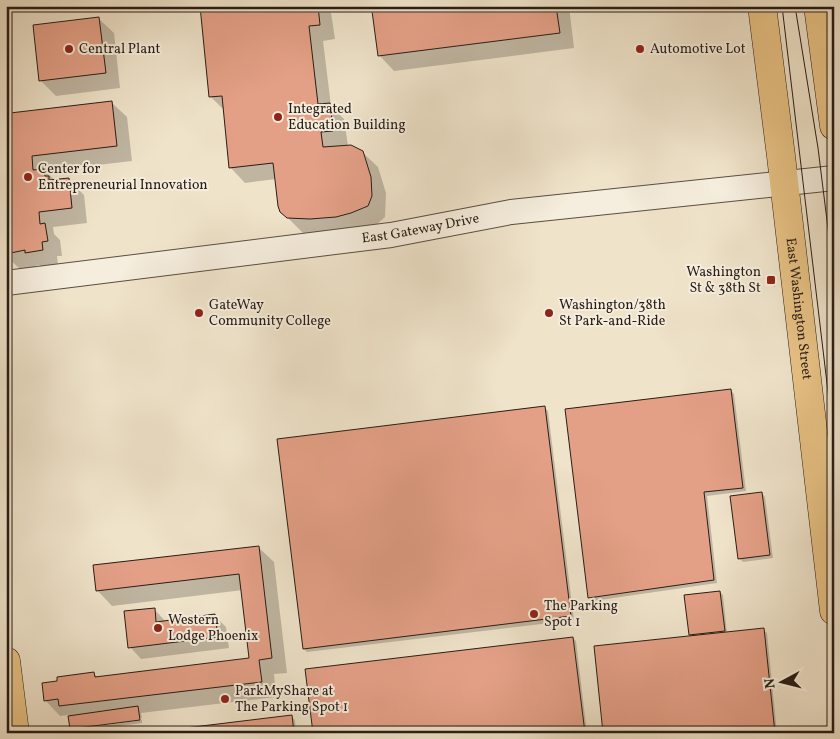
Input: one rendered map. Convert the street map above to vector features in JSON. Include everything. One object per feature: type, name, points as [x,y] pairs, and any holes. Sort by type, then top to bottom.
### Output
[{"type":"main road","name":"East Washington Street","points":[[762,6],[834,611]]},
{"type":"main road","points":[[818,6],[834,126]]},
{"type":"main road","points":[[6,661],[14,733]]},
{"type":"street","name":"East Gateway Drive","points":[[6,283],[391,235],[503,213],[834,178]]},
{"type":"building","name":"Integrated Education Building","points":[[200,6],[318,6],[320,25],[309,26],[318,104],[330,103],[333,131],[321,132],[323,147],[351,145],[363,151],[371,177],[372,196],[368,206],[336,217],[287,218],[280,212],[278,206],[273,163],[229,168],[222,96],[209,97]]},
{"type":"building","points":[[407,6],[556,6],[560,33],[378,56],[372,11]]},
{"type":"building","name":"Central Plant","points":[[99,17],[106,73],[39,81],[33,25]]},
{"type":"building","name":"Center for Entrepreneurial Innovation","points":[[112,101],[117,146],[32,156],[33,170],[44,169],[45,176],[49,176],[49,180],[69,178],[72,208],[39,212],[40,224],[45,223],[48,241],[42,242],[43,250],[25,253],[25,250],[6,254],[6,116],[10,115],[10,113]]},
{"type":"building","points":[[731,389],[743,488],[704,492],[714,580],[588,598],[565,409]]},
{"type":"building","points":[[545,406],[571,616],[303,649],[277,439]]},
{"type":"building","points":[[762,492],[770,555],[738,559],[730,496]]},
{"type":"building","points":[[259,546],[272,658],[259,660],[262,682],[59,706],[58,699],[44,701],[42,683],[57,681],[57,677],[94,672],[95,677],[249,658],[239,574],[96,591],[93,565]]},
{"type":"building","points":[[720,591],[725,631],[689,635],[684,595]]},
{"type":"building","points":[[155,608],[156,622],[215,614],[218,637],[128,648],[124,611]]},
{"type":"building","points":[[764,628],[775,733],[603,733],[594,646]]},
{"type":"building","points":[[573,637],[585,733],[313,733],[305,669]]},
{"type":"building","points":[[138,706],[140,720],[70,729],[68,716]]},
{"type":"building","points":[[292,715],[294,733],[186,733],[185,728]]},
{"type":"tram line","points":[[782,6],[834,442]]},
{"type":"tram line","points":[[795,6],[818,148],[834,277]]},
{"type":"place","name":"Central Plant","points":[[69,49]]},
{"type":"place","name":"Automotive Lot","points":[[640,49]]},
{"type":"place","name":"Integrated Education Building","points":[[278,117]]},
{"type":"place","name":"Center for Entrepreneurial Innovation","points":[[28,177]]},
{"type":"place","name":"Washington St & 38th St","points":[[771,280]]},
{"type":"place","name":"GateWay Community College","points":[[199,313]]},
{"type":"place","name":"Washington/38th St Park-and-Ride","points":[[549,313]]},
{"type":"place","name":"The Parking Spot 1","points":[[534,614]]},
{"type":"place","name":"Western Lodge Phoenix","points":[[158,628]]},
{"type":"place","name":"ParkMyShare at The Parking Spot 1","points":[[225,699]]}]
